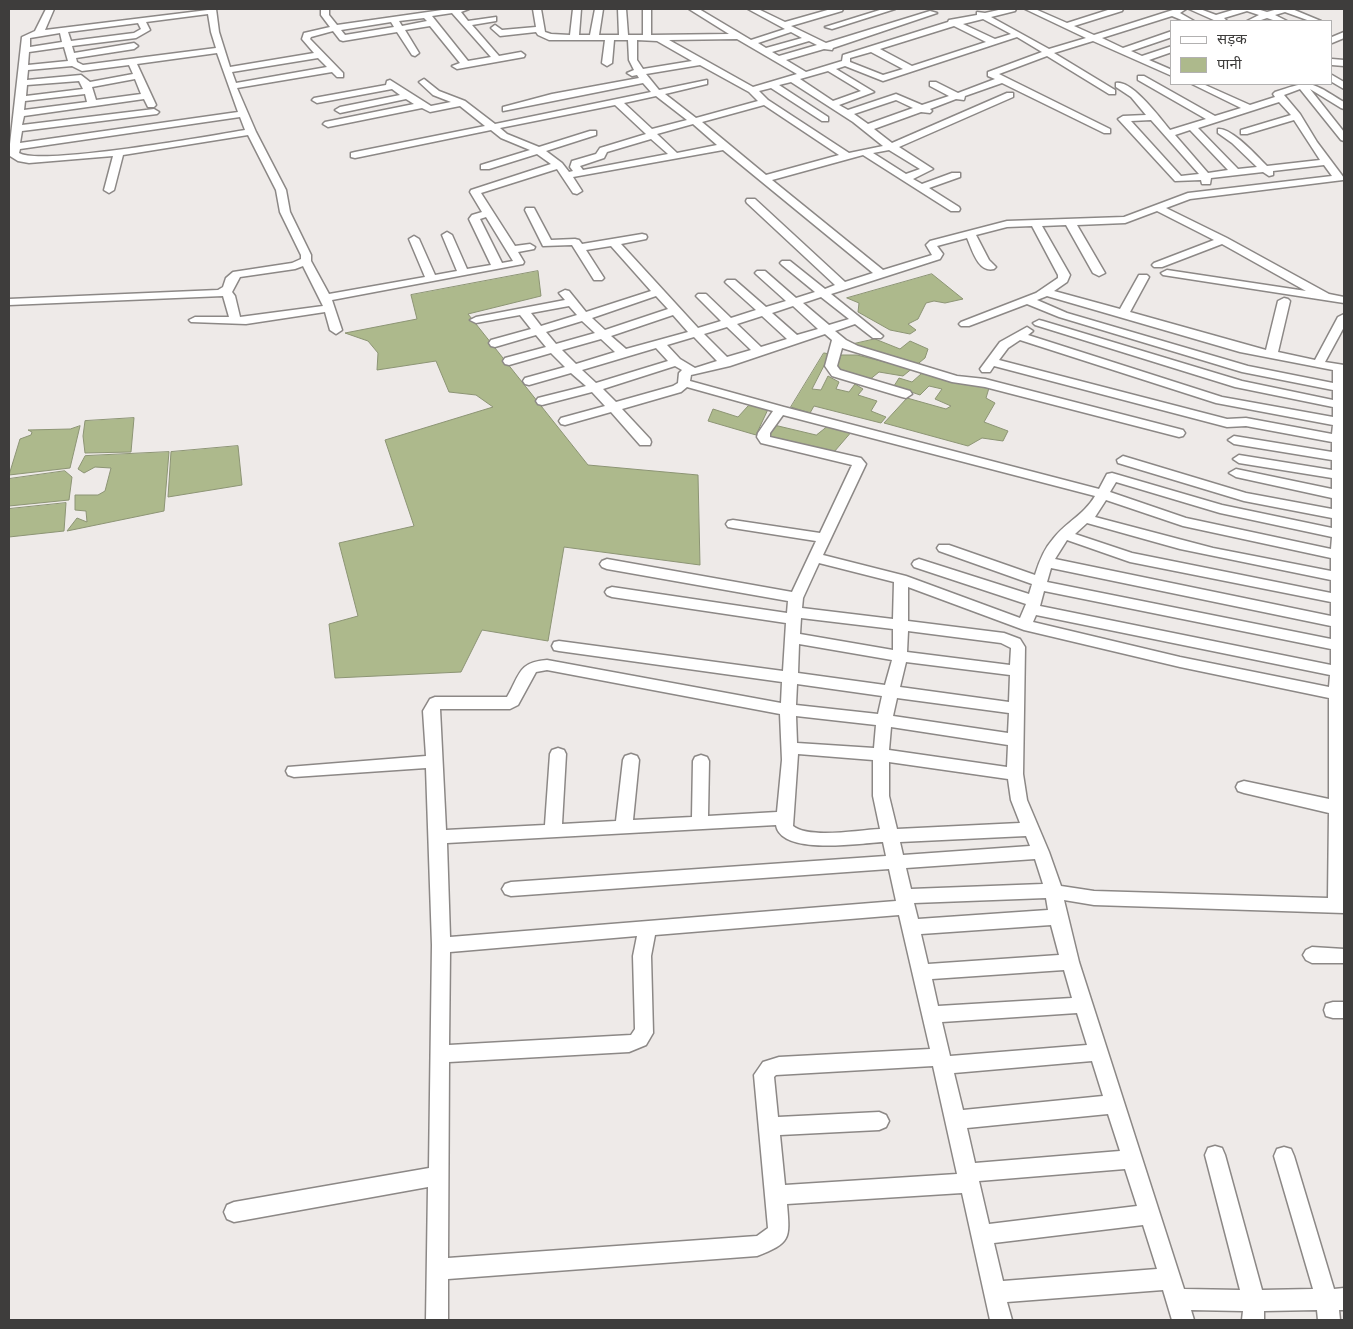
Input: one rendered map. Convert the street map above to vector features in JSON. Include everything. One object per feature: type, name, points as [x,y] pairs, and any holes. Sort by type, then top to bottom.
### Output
[{"type":"street","points":[[39,33],[50,9]]},
{"type":"street","points":[[325,9],[325,16],[336,28],[340,37],[345,38],[433,23]]},
{"type":"street","points":[[232,86],[336,72],[306,39],[307,35],[393,18],[465,9]]},
{"type":"street","points":[[537,9],[541,34],[549,37],[658,38],[739,36]]},
{"type":"street","points":[[574,37],[577,9]]},
{"type":"street","points":[[594,37],[599,9]]},
{"type":"street","points":[[622,9],[633,60],[657,93],[766,178],[880,274]]},
{"type":"street","points":[[647,9],[647,38]]},
{"type":"street","points":[[696,11],[714,9]]},
{"type":"street","points":[[752,9],[883,78],[1019,34]]},
{"type":"street","points":[[750,43],[810,17],[839,9]]},
{"type":"street","points":[[830,27],[891,9]]},
{"type":"street","points":[[970,9],[1019,34],[1056,58],[1114,88],[1134,95],[1206,176]]},
{"type":"street","points":[[752,90],[829,68],[872,49],[955,23],[1012,9]]},
{"type":"street","points":[[1029,9],[1169,70]]},
{"type":"street","points":[[1066,26],[1119,9]]},
{"type":"street","points":[[1163,9],[1188,20]]},
{"type":"street","points":[[1107,131],[991,74],[1093,37],[1183,9]]},
{"type":"street","points":[[1193,9],[1220,20],[1244,9]]},
{"type":"street","points":[[1250,9],[1280,20]]},
{"type":"street","points":[[1254,20],[1285,9],[1315,20]]},
{"type":"street","points":[[250,132],[185,145],[118,154],[29,160],[17,157],[11,146],[17,129],[22,99],[26,37],[39,33],[212,10],[214,32],[232,86],[250,132],[281,190],[285,212],[306,254],[306,261],[328,303],[336,330]]},
{"type":"street","points":[[454,10],[497,59]]},
{"type":"street","points":[[696,11],[805,75]]},
{"type":"street","points":[[779,60],[824,46],[834,45],[929,11],[994,42]]},
{"type":"street","points":[[426,14],[461,65],[521,55]]},
{"type":"street","points":[[810,17],[852,38]]},
{"type":"street","points":[[393,18],[415,53]]},
{"type":"street","points":[[24,50],[142,33],[146,30],[141,20]]},
{"type":"street","points":[[466,24],[494,23],[500,33],[540,29]]},
{"type":"street","points":[[63,30],[72,60],[82,68],[221,50]]},
{"type":"street","points":[[1123,51],[1170,35]]},
{"type":"street","points":[[607,63],[610,37]]},
{"type":"street","points":[[658,38],[752,90],[765,102],[847,156]]},
{"type":"street","points":[[765,51],[810,38]]},
{"type":"street","points":[[23,68],[72,60],[134,46]]},
{"type":"street","points":[[872,49],[911,69]]},
{"type":"street","points":[[1142,59],[1170,50]]},
{"type":"street","points":[[227,70],[320,55]]},
{"type":"street","points":[[132,62],[160,127]]},
{"type":"street","points":[[506,109],[552,96],[701,62]]},
{"type":"street","points":[[829,68],[868,92],[832,104]]},
{"type":"street","points":[[1114,88],[1169,70]]},
{"type":"street","points":[[22,99],[87,88],[138,76]]},
{"type":"street","points":[[574,83],[611,76],[643,76]]},
{"type":"street","points":[[22,84],[76,77],[84,80],[92,104]]},
{"type":"street","points":[[1141,78],[1214,119]]},
{"type":"street","points":[[793,79],[867,128],[891,147],[928,169],[906,178]]},
{"type":"street","points":[[1333,79],[1344,86]]},
{"type":"street","points":[[867,128],[1002,80]]},
{"type":"street","points":[[424,82],[436,93],[462,104],[504,136],[540,150],[558,165],[578,191]]},
{"type":"street","points":[[355,155],[617,102],[704,82]]},
{"type":"street","points":[[317,100],[392,84],[407,96],[432,110],[462,104]]},
{"type":"street","points":[[934,84],[980,108]]},
{"type":"street","points":[[773,85],[825,119]]},
{"type":"street","points":[[1198,85],[1249,108]]},
{"type":"street","points":[[1302,85],[1278,93],[1297,116],[1327,162],[1342,180]]},
{"type":"street","points":[[1306,85],[1344,138]]},
{"type":"street","points":[[1307,85],[1344,106]]},
{"type":"street","points":[[766,178],[847,156],[891,147],[1010,95]]},
{"type":"street","points":[[19,114],[147,96]]},
{"type":"street","points":[[340,110],[407,96]]},
{"type":"street","points":[[846,114],[896,97],[948,122]]},
{"type":"street","points":[[1168,134],[1281,98]]},
{"type":"street","points":[[617,102],[675,156]]},
{"type":"street","points":[[581,173],[575,167],[576,163],[600,156],[603,150],[694,121],[765,102]]},
{"type":"street","points":[[328,124],[423,105]]},
{"type":"street","points":[[17,129],[154,112]]},
{"type":"street","points":[[11,146],[160,127],[243,114]]},
{"type":"street","points":[[1153,116],[1123,119],[1179,179],[1327,162]]},
{"type":"street","points":[[1244,132],[1297,116]]},
{"type":"street","points":[[1192,127],[1236,173]]},
{"type":"street","points":[[1221,131],[1235,141],[1281,185]]},
{"type":"street","points":[[485,167],[593,133]]},
{"type":"street","points":[[567,175],[609,169],[726,146]]},
{"type":"street","points":[[864,152],[955,209]]},
{"type":"street","points":[[110,190],[118,154]]},
{"type":"street","points":[[195,320],[265,319],[431,278],[518,263],[512,250],[476,194],[476,191],[558,165]]},
{"type":"street","points":[[920,188],[956,175]]},
{"type":"street","points":[[1206,176],[1204,180],[1214,193]]},
{"type":"street","points":[[529,381],[696,333],[841,285],[936,257],[938,255],[931,247],[933,244],[1006,224],[1125,220],[1184,197],[1281,185],[1342,180]]},
{"type":"street","points":[[751,201],[841,285]]},
{"type":"street","points":[[1158,208],[1223,240],[1329,299]]},
{"type":"street","points":[[530,210],[547,244],[573,241],[580,248],[598,278]]},
{"type":"street","points":[[489,213],[477,216],[474,220],[498,267]]},
{"type":"street","points":[[965,324],[1047,292],[1062,282],[1064,275],[1036,222]]},
{"type":"street","points":[[1070,222],[1099,273]]},
{"type":"street","points":[[970,233],[984,262],[990,267]]},
{"type":"street","points":[[447,235],[463,272]]},
{"type":"street","points":[[580,248],[642,237]]},
{"type":"street","points":[[414,239],[431,278]]},
{"type":"street","points":[[1158,264],[1223,240]]},
{"type":"street","points":[[614,242],[658,292],[726,363]]},
{"type":"street","points":[[512,250],[530,247]]},
{"type":"street","points":[[226,292],[232,278],[237,274],[295,266],[306,261]]},
{"type":"street","points":[[786,263],[877,336]]},
{"type":"street","points":[[761,273],[838,340],[854,349],[956,379],[978,382],[1179,434]]},
{"type":"street","points":[[1167,273],[1344,300]]},
{"type":"street","points":[[1123,314],[1143,277]]},
{"type":"street","points":[[731,282],[796,341]]},
{"type":"street","points":[[9,302],[226,292]]},
{"type":"street","points":[[226,292],[229,296],[234,320]]},
{"type":"street","points":[[495,344],[658,292]]},
{"type":"street","points":[[441,945],[648,928],[904,901],[1054,891],[1094,898],[1341,906],[1342,369],[1244,349],[1047,292]]},
{"type":"street","points":[[702,296],[760,352]]},
{"type":"street","points":[[476,320],[524,312],[568,297],[584,317],[624,354]]},
{"type":"street","points":[[1027,300],[1051,311],[1246,369],[1342,389]]},
{"type":"street","points":[[1271,354],[1284,301]]},
{"type":"street","points":[[509,360],[602,335],[675,310]]},
{"type":"street","points":[[978,382],[1004,346],[1039,324],[1051,311]]},
{"type":"street","points":[[524,312],[554,349],[615,408],[645,442]]},
{"type":"street","points":[[1318,364],[1344,317]]},
{"type":"street","points":[[565,421],[677,389],[686,377],[697,372],[856,320]]},
{"type":"street","points":[[1039,324],[1248,386],[1342,406]]},
{"type":"street","points":[[1018,336],[1135,375],[1220,400],[1342,423]]},
{"type":"street","points":[[838,340],[831,366],[836,373],[906,394]]},
{"type":"street","points":[[659,344],[676,362],[686,377],[780,410],[1102,494],[1183,522],[1342,556]]},
{"type":"street","points":[[542,400],[594,388],[676,362]]},
{"type":"street","points":[[991,362],[1227,423],[1246,422],[1342,439]]},
{"type":"street","points":[[780,410],[764,433],[763,437],[766,440],[856,461],[860,464],[794,609],[788,710],[791,748],[783,818],[784,828],[796,837],[812,839],[1031,829]]},
{"type":"street","points":[[1234,440],[1342,457]]},
{"type":"street","points":[[1239,459],[1342,476]]},
{"type":"street","points":[[1123,460],[1244,497],[1342,516]]},
{"type":"street","points":[[1236,473],[1342,496]]},
{"type":"street","points":[[1024,625],[1033,605],[1046,562],[1058,541],[1093,511],[1110,478],[1114,476],[1220,509],[1342,535]]},
{"type":"street","points":[[1084,518],[1177,544],[1341,578]]},
{"type":"street","points":[[733,524],[825,538]]},
{"type":"street","points":[[1065,535],[1130,557],[1341,599]]},
{"type":"street","points":[[944,548],[1039,583],[1341,647]]},
{"type":"street","points":[[816,558],[901,579],[1024,625],[1180,662],[1340,695]]},
{"type":"street","points":[[1046,562],[1341,623]]},
{"type":"street","points":[[607,564],[794,609]]},
{"type":"street","points":[[919,564],[1033,605],[1341,672]]},
{"type":"street","points":[[901,579],[900,656],[884,720],[881,755],[881,796],[1001,1320]]},
{"type":"street","points":[[612,592],[794,609],[1009,640],[1018,647],[1014,774],[1019,800],[1041,852],[1054,891],[1058,917],[1070,962],[1183,1320]]},
{"type":"street","points":[[792,638],[900,656],[1018,672]]},
{"type":"street","points":[[559,646],[890,690],[1017,709]]},
{"type":"street","points":[[438,1320],[441,945],[438,837],[431,711],[435,703],[440,701],[510,703],[513,701],[530,669],[540,665],[788,710],[884,720],[1015,740]]},
{"type":"street","points":[[791,748],[881,755],[1014,774]]},
{"type":"street","points":[[553,831],[558,754]]},
{"type":"street","points":[[624,827],[631,760]]},
{"type":"street","points":[[700,823],[701,760]]},
{"type":"street","points":[[294,771],[434,761]]},
{"type":"street","points":[[1244,787],[1326,805],[1341,811]]},
{"type":"street","points":[[438,837],[783,818]]},
{"type":"street","points":[[510,889],[1041,852]]},
{"type":"street","points":[[910,927],[1058,917]]},
{"type":"street","points":[[440,1054],[629,1044],[640,1040],[644,1029],[642,956],[648,928]]},
{"type":"street","points":[[1312,955],[1344,956]]},
{"type":"street","points":[[920,972],[1070,962]]},
{"type":"street","points":[[930,1015],[1084,1005]]},
{"type":"street","points":[[438,1269],[757,1246],[770,1241],[780,1232],[764,1075],[770,1068],[779,1066],[941,1061],[1099,1052]]},
{"type":"street","points":[[955,1120],[1115,1104]]},
{"type":"street","points":[[768,1127],[879,1121]]},
{"type":"street","points":[[1215,1155],[1254,1311]]},
{"type":"street","points":[[1177,1299],[1254,1311],[1333,1306],[1284,1156]]},
{"type":"street","points":[[776,1195],[968,1178],[1132,1159]]},
{"type":"street","points":[[234,1212],[439,1176]]},
{"type":"street","points":[[981,1235],[1150,1214]]},
{"type":"street","points":[[995,1292],[1170,1279]]},
{"type":"water","points":[[538,271],[541,296],[468,314],[588,465],[698,475],[700,565],[564,547],[548,641],[482,630],[461,672],[335,678],[329,624],[358,616],[339,543],[414,526],[385,440],[493,407],[476,395],[449,392],[436,361],[377,370],[378,353],[368,341],[345,333],[417,319],[411,295]]},
{"type":"water","points":[[932,274],[963,299],[945,303],[934,301],[926,303],[918,319],[908,324],[916,330],[910,334],[890,330],[858,312],[859,303],[847,298]]},
{"type":"water","points":[[875,339],[900,349],[910,341],[928,349],[925,358],[903,376],[879,372],[868,381],[836,370],[841,355],[857,355],[893,364],[898,360],[853,344]]},
{"type":"water","points":[[824,353],[830,354],[812,389],[821,390],[828,376],[839,382],[836,389],[849,392],[855,384],[863,389],[858,395],[877,401],[871,411],[886,417],[881,423],[814,406],[810,413],[791,407]]},
{"type":"water","points":[[918,367],[989,388],[986,398],[995,403],[984,422],[1008,431],[1003,441],[982,438],[968,446],[884,423],[907,398],[946,409],[951,406],[935,399],[942,389],[929,386],[920,395],[894,386],[899,378],[912,382],[921,374]]},
{"type":"water","points":[[770,405],[756,435],[708,421],[713,409],[738,417],[748,406]]},
{"type":"water","points":[[134,418],[131,452],[85,453],[83,436],[85,421]]},
{"type":"water","points":[[832,423],[853,430],[834,452],[765,440],[774,425],[816,435]]},
{"type":"water","points":[[80,426],[70,468],[9,475],[20,439],[31,435],[32,432],[28,430],[70,429]]},
{"type":"water","points":[[238,446],[242,485],[168,497],[171,452]]},
{"type":"water","points":[[169,452],[164,511],[67,531],[77,518],[87,522],[86,511],[75,510],[75,495],[98,495],[105,491],[111,468],[95,467],[84,473],[78,469],[85,456]]},
{"type":"water","points":[[65,471],[72,477],[69,500],[9,506],[9,479]]},
{"type":"water","points":[[66,503],[64,531],[9,537],[9,509]]}]
